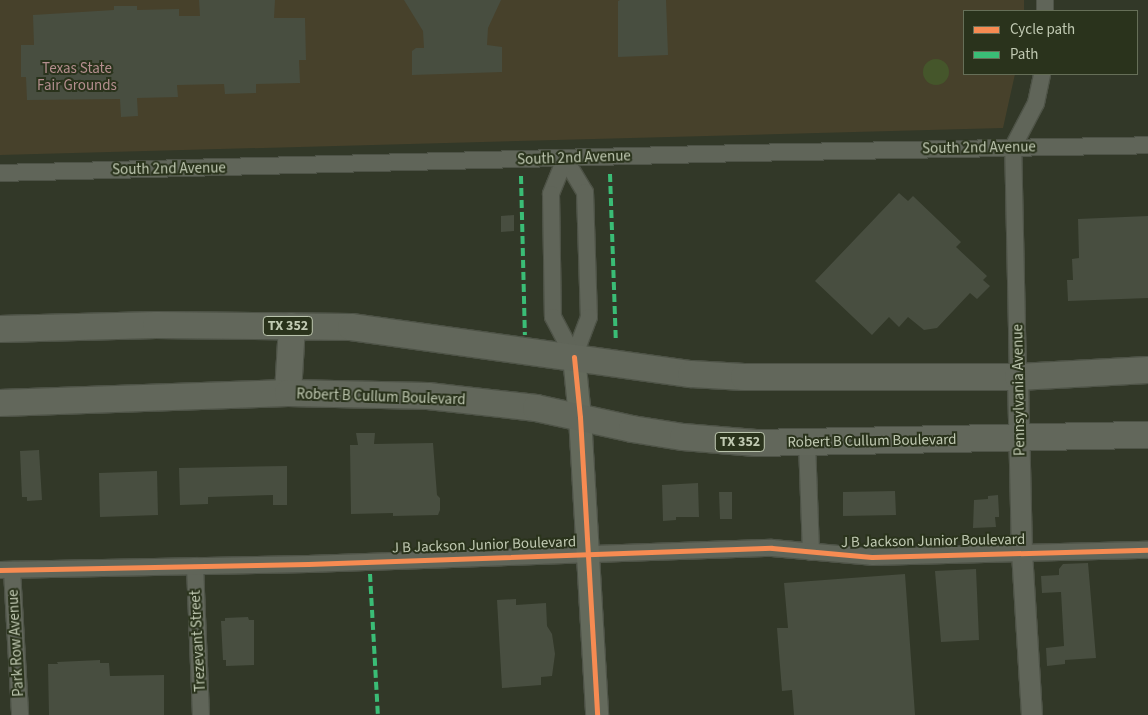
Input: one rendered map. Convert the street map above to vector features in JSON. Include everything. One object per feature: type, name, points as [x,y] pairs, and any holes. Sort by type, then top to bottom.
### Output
[{"type":"main road","name":"TX 352","points":[[0,329],[156,325],[351,327],[691,374],[744,377],[1018,377],[1148,370]]},
{"type":"main road","points":[[288,393],[292,326]]},
{"type":"main road","points":[[574,357],[580,417],[597,715]]},
{"type":"main road","name":"Robert B Cullum Boulevard","points":[[0,403],[288,393],[428,396],[536,408],[683,437],[756,443],[1148,435]]},
{"type":"street","name":"Pennsylvania Avenue","points":[[1031,714],[1022,552],[1014,147],[1036,102],[1042,75]]},
{"type":"street","name":"South 2nd Avenue","points":[[0,173],[1014,147],[1148,146]]},
{"type":"street","points":[[565,159],[551,194],[553,317],[574,357]]},
{"type":"street","points":[[565,159],[585,192],[588,317],[574,357]]},
{"type":"street","points":[[807,443],[811,552]]},
{"type":"street","name":"J B Jackson Junior Boulevard","points":[[6,570],[588,555],[772,548],[872,557],[1148,550]]},
{"type":"street","name":"Trezevant Street","points":[[195,566],[201,715]]},
{"type":"street","name":"Park Row Avenue","points":[[6,570],[20,715]]},
{"type":"green space","name":"Texas State Fair Grounds","points":[[0,0],[1024,0],[1024,10],[963,10],[963,75],[1015,75],[1003,128],[0,155]]},
{"type":"shaded area","points":[[936,59],[946,62],[949,72],[946,82],[936,85],[926,82],[923,72],[926,62]]},
{"type":"building","points":[[199,0],[275,0],[274,18],[305,18],[306,60],[299,60],[300,83],[256,84],[256,93],[225,94],[224,84],[177,85],[178,97],[137,98],[138,116],[121,117],[120,99],[27,100],[26,77],[21,77],[21,45],[34,45],[33,15],[114,10],[114,6],[137,6],[137,10],[179,9],[179,16],[200,16]]},
{"type":"building","points":[[404,0],[501,0],[488,28],[487,45],[502,47],[502,72],[412,75],[412,51],[416,48],[424,48],[423,31]]},
{"type":"building","points":[[666,0],[668,55],[618,57],[618,1]]},
{"type":"building","points":[[899,193],[908,201],[913,196],[961,242],[956,247],[987,276],[983,280],[990,286],[977,299],[970,293],[937,328],[924,330],[908,317],[899,327],[889,317],[872,335],[815,281]]},
{"type":"building","points":[[514,215],[514,231],[501,232],[501,216]]},
{"type":"building","points":[[1148,216],[1148,298],[1068,301],[1067,280],[1073,280],[1072,259],[1079,258],[1078,219]]},
{"type":"building","points":[[356,433],[375,433],[374,444],[433,443],[437,495],[440,498],[438,515],[393,516],[393,513],[351,514],[350,445],[358,445]]},
{"type":"building","points":[[39,450],[42,500],[27,501],[27,497],[22,497],[20,451]]},
{"type":"building","points":[[287,466],[287,505],[273,505],[273,495],[208,497],[208,504],[180,505],[179,468]]},
{"type":"building","points":[[157,471],[158,515],[100,517],[99,473]]},
{"type":"building","points":[[698,483],[699,517],[676,517],[676,520],[663,521],[662,485]]},
{"type":"building","points":[[895,491],[896,515],[843,516],[843,492]]},
{"type":"building","points":[[719,492],[732,492],[732,519],[720,519]]},
{"type":"building","points":[[998,495],[999,517],[995,517],[996,527],[973,528],[974,500],[988,499],[988,496]]},
{"type":"building","points":[[1088,563],[1096,658],[1065,660],[1065,664],[1047,666],[1046,648],[1064,646],[1061,592],[1042,593],[1041,576],[1059,575],[1059,569],[1063,564]]},
{"type":"building","points":[[976,569],[979,640],[941,642],[935,571]]},
{"type":"building","points":[[905,574],[915,715],[794,715],[792,690],[782,691],[777,628],[788,628],[784,583]]},
{"type":"building","points":[[516,599],[516,605],[546,603],[547,626],[552,634],[555,654],[552,676],[541,677],[541,685],[502,688],[497,600]]},
{"type":"building","points":[[248,617],[249,620],[254,620],[254,665],[226,666],[226,660],[223,660],[221,621],[225,621],[225,618]]},
{"type":"building","points":[[100,660],[100,663],[109,663],[110,676],[164,675],[164,715],[49,715],[48,664]]},
{"type":"marked path","points":[[610,174],[616,342]]},
{"type":"marked path","points":[[521,176],[525,335]]},
{"type":"marked path","points":[[370,574],[378,715]]},
{"type":"cycle path","points":[[574,357],[580,417],[597,715]]},
{"type":"cycle path","points":[[0,570],[308,564],[772,548],[872,557],[1148,550]]}]
